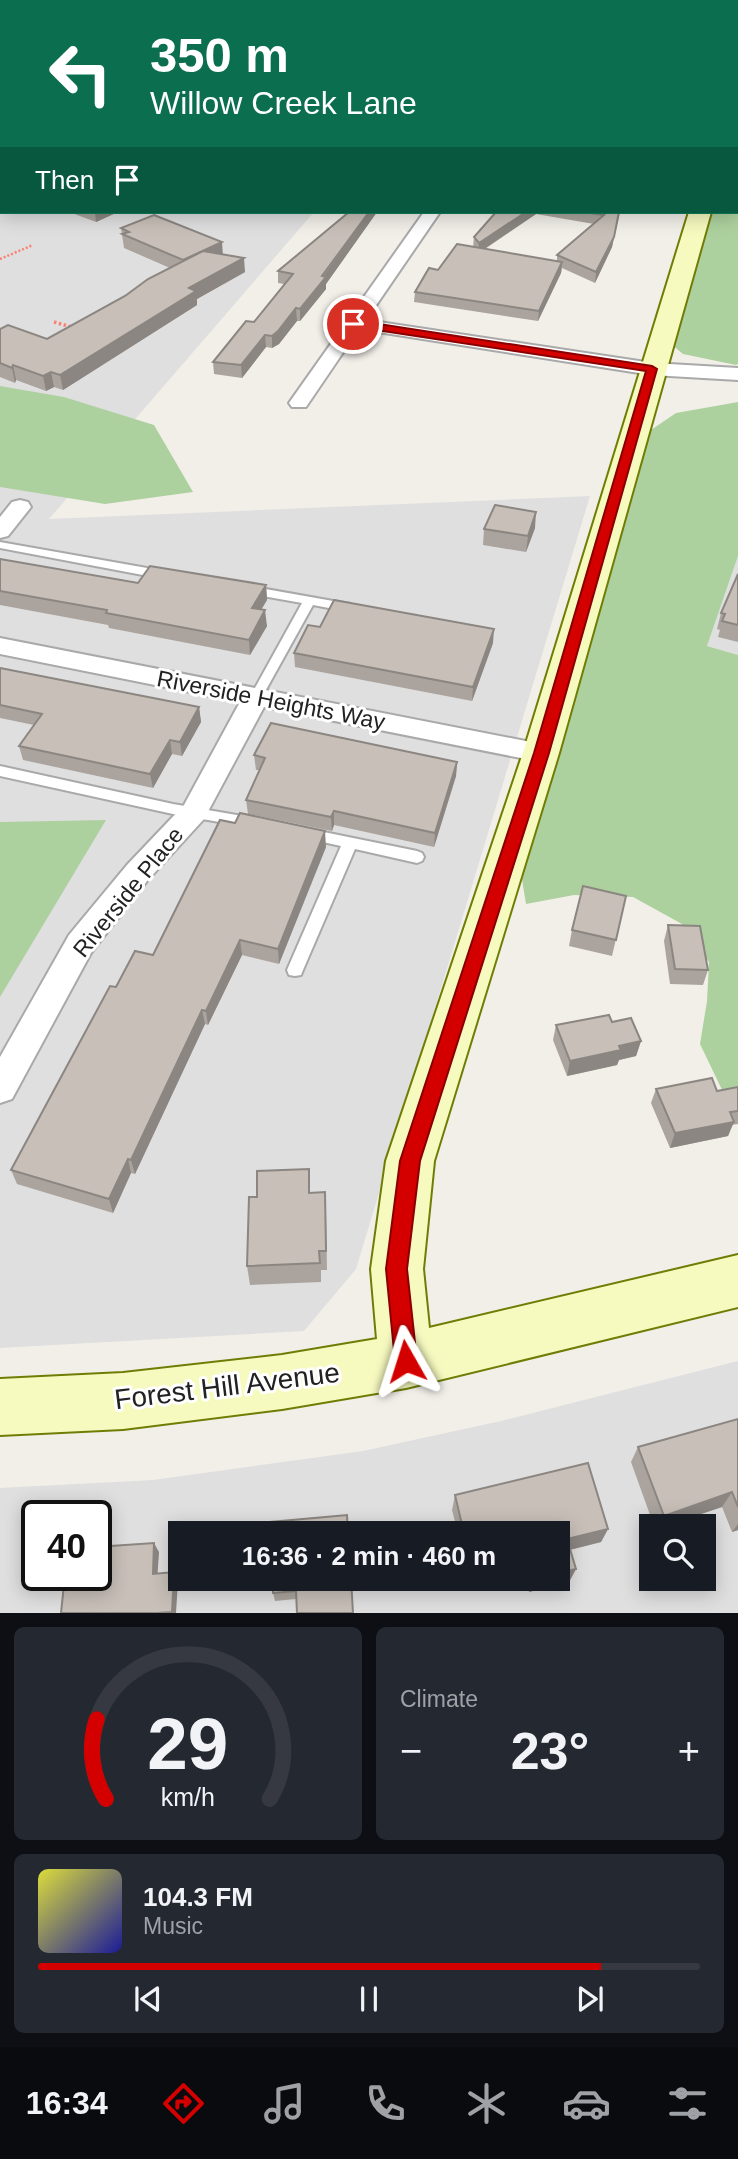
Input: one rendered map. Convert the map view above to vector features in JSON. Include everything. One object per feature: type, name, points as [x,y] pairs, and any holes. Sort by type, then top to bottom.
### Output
[{"type":"street","points":[[299,403],[431,214]]},
{"type":"street","points":[[406,1361],[397,1269],[410,1161],[541,753],[699,214]]},
{"type":"street","points":[[353,324],[652,369],[738,374]]},
{"type":"street","points":[[0,531],[20,507]]},
{"type":"street","name":"Riverside Heights Way","points":[[0,646],[541,753]]},
{"type":"street","name":"Riverside Place","points":[[0,1088],[79,944],[137,873],[194,812],[256,697]]},
{"type":"street","name":"Forest Hill Avenue","points":[[0,1407],[161,1396],[282,1382],[406,1361],[738,1281]]},
{"type":"lane","points":[[0,545],[177,577]]},
{"type":"lane","points":[[229,587],[363,611]]},
{"type":"lane","points":[[256,697],[309,601]]},
{"type":"lane","points":[[0,771],[270,826]]},
{"type":"lane","points":[[297,832],[417,857]]},
{"type":"lane","points":[[295,970],[350,843]]},
{"type":"path","points":[[0,259],[33,245]]},
{"type":"path","points":[[54,323],[76,328]]},
{"type":"shaded area","points":[[0,214],[312,214],[49,519],[590,496],[356,1269],[304,1331],[0,1348]]},
{"type":"shaded area","points":[[738,556],[738,655],[707,646]]},
{"type":"shaded area","points":[[738,1361],[738,1613],[0,1613],[0,1488],[153,1480],[363,1451],[501,1421]]},
{"type":"green space","points":[[707,214],[738,214],[738,364],[683,354],[670,343],[669,329]]},
{"type":"green space","points":[[0,386],[64,397],[154,425],[193,492],[105,504],[0,487]]},
{"type":"green space","points":[[738,402],[738,556],[707,646],[738,655],[738,1096],[724,1094],[700,1044],[707,1001],[709,962],[682,924],[633,897],[574,895],[526,904],[521,873],[648,432],[676,413]]},
{"type":"green space","points":[[106,820],[0,997],[0,822]]},
{"type":"building","points":[[347,214],[368,214],[322,276],[326,277],[278,331],[272,336],[265,335],[241,365],[213,362],[246,321],[254,322],[293,274],[278,271]]},
{"type":"building","points":[[494,214],[523,214],[479,243],[474,237]]},
{"type":"building","points":[[597,214],[619,214],[614,237],[596,272],[557,255],[604,215]]},
{"type":"building","points":[[154,215],[222,242],[183,260],[122,234],[129,232],[121,228]]},
{"type":"building","points":[[457,244],[562,262],[539,311],[415,292],[429,268],[438,270]]},
{"type":"building","points":[[203,251],[244,258],[189,288],[196,291],[60,375],[51,372],[43,376],[0,363],[0,329],[8,325],[47,339],[125,296],[148,279]]},
{"type":"building","points":[[495,505],[536,512],[528,536],[484,529]]},
{"type":"building","points":[[0,559],[138,583],[150,566],[266,585],[252,608],[265,610],[249,640],[106,613],[107,610],[0,591]]},
{"type":"building","points":[[738,574],[738,625],[722,621],[725,614],[721,613]]},
{"type":"building","points":[[334,600],[494,629],[473,687],[294,653],[308,625],[320,627]]},
{"type":"building","points":[[0,668],[199,707],[180,742],[170,740],[150,774],[19,746],[42,714],[0,705]]},
{"type":"building","points":[[271,723],[457,762],[435,833],[334,811],[331,817],[246,800],[265,758],[254,755]]},
{"type":"building","points":[[240,813],[325,831],[278,949],[240,940],[206,1011],[202,1010],[131,1160],[128,1159],[109,1199],[11,1170],[110,986],[116,987],[135,951],[153,955],[220,820],[235,823]]},
{"type":"building","points":[[583,886],[626,896],[616,940],[572,930]]},
{"type":"building","points":[[668,925],[700,926],[708,970],[675,969]]},
{"type":"building","points":[[609,1015],[612,1022],[631,1018],[641,1041],[619,1046],[621,1050],[570,1061],[556,1025]]},
{"type":"building","points":[[712,1078],[717,1091],[738,1087],[738,1111],[730,1112],[734,1122],[675,1133],[656,1089]]},
{"type":"building","points":[[309,1169],[309,1193],[325,1192],[326,1251],[319,1251],[320,1263],[247,1266],[249,1197],[257,1197],[257,1171]]},
{"type":"building","points":[[738,1419],[738,1507],[732,1492],[663,1514],[638,1447]]},
{"type":"building","points":[[588,1463],[608,1529],[570,1538],[570,1521],[461,1521],[455,1495]]},
{"type":"building","points":[[347,1515],[347,1521],[281,1521]]},
{"type":"building","points":[[154,1543],[153,1574],[168,1573],[168,1591],[173,1591],[172,1612],[61,1613],[63,1591],[112,1591],[112,1546]]},
{"type":"building","points":[[570,1549],[576,1569],[570,1570]]},
{"type":"building","points":[[296,1591],[352,1591],[353,1613],[297,1613]]},
{"type":"route","points":[[353,324],[652,369],[541,753],[410,1161],[397,1269],[406,1361]]}]
